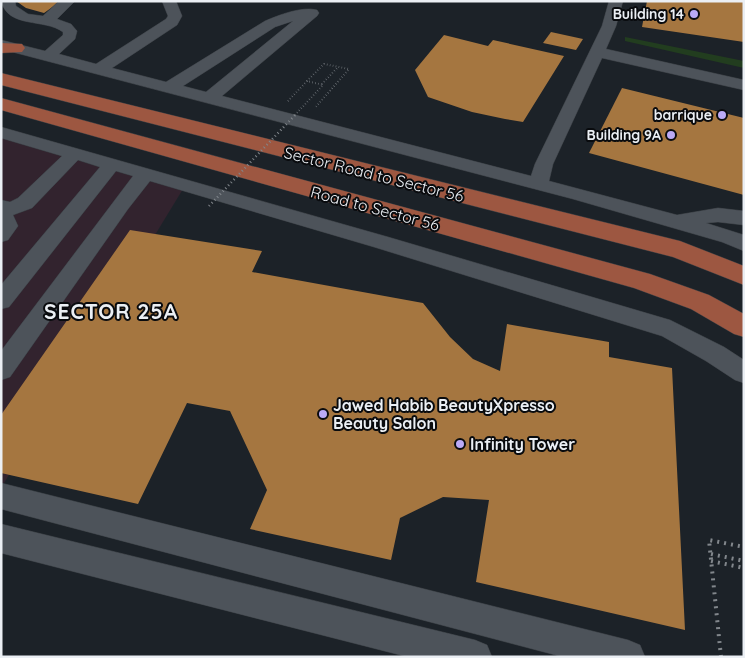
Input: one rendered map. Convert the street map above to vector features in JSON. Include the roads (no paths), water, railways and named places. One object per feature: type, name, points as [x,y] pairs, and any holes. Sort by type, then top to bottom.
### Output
[{"type":"main road","name":"Sector Road to Sector 56","points":[[1,78],[680,250],[744,276]]},
{"type":"main road","name":"Road to Sector 56","points":[[1,104],[641,281],[700,302],[744,327]]},
{"type":"street","points":[[8,1],[10,8],[23,16],[47,20],[66,27],[70,32],[70,36],[49,56]]},
{"type":"street","points":[[47,20],[68,1]]},
{"type":"street","points":[[99,69],[172,22],[175,16],[170,1]]},
{"type":"street","points":[[538,184],[544,164],[609,26],[616,1]]},
{"type":"street","points":[[170,87],[270,24],[282,19],[312,13],[211,97]]},
{"type":"street","points":[[6,46],[211,97],[302,123],[538,184],[729,237],[744,244]]},
{"type":"street","points":[[596,52],[744,84]]},
{"type":"street","points":[[1,61],[216,112],[274,115]]},
{"type":"street","points":[[1,132],[111,165],[146,173],[670,329],[715,354],[744,373]]},
{"type":"street","points":[[3,217],[25,203],[74,154]]},
{"type":"street","points":[[1,301],[111,165]]},
{"type":"street","points":[[1,370],[120,204],[146,173]]},
{"type":"street","points":[[673,221],[718,216],[744,218]]},
{"type":"street","points":[[1,496],[628,657]]},
{"type":"street","points":[[1,538],[475,657]]},
{"type":"place","name":"Building 14","points":[[694,14]]},
{"type":"place","name":"barrique","points":[[722,115]]},
{"type":"place","name":"Building 9A","points":[[671,135]]},
{"type":"place","name":"Jawed Habib BeautyXpresso Beauty Salon","points":[[323,414]]},
{"type":"place","name":"Infinity Tower","points":[[460,444]]},
{"type":"district","name":"SECTOR 25A","points":[[111,312]]}]
